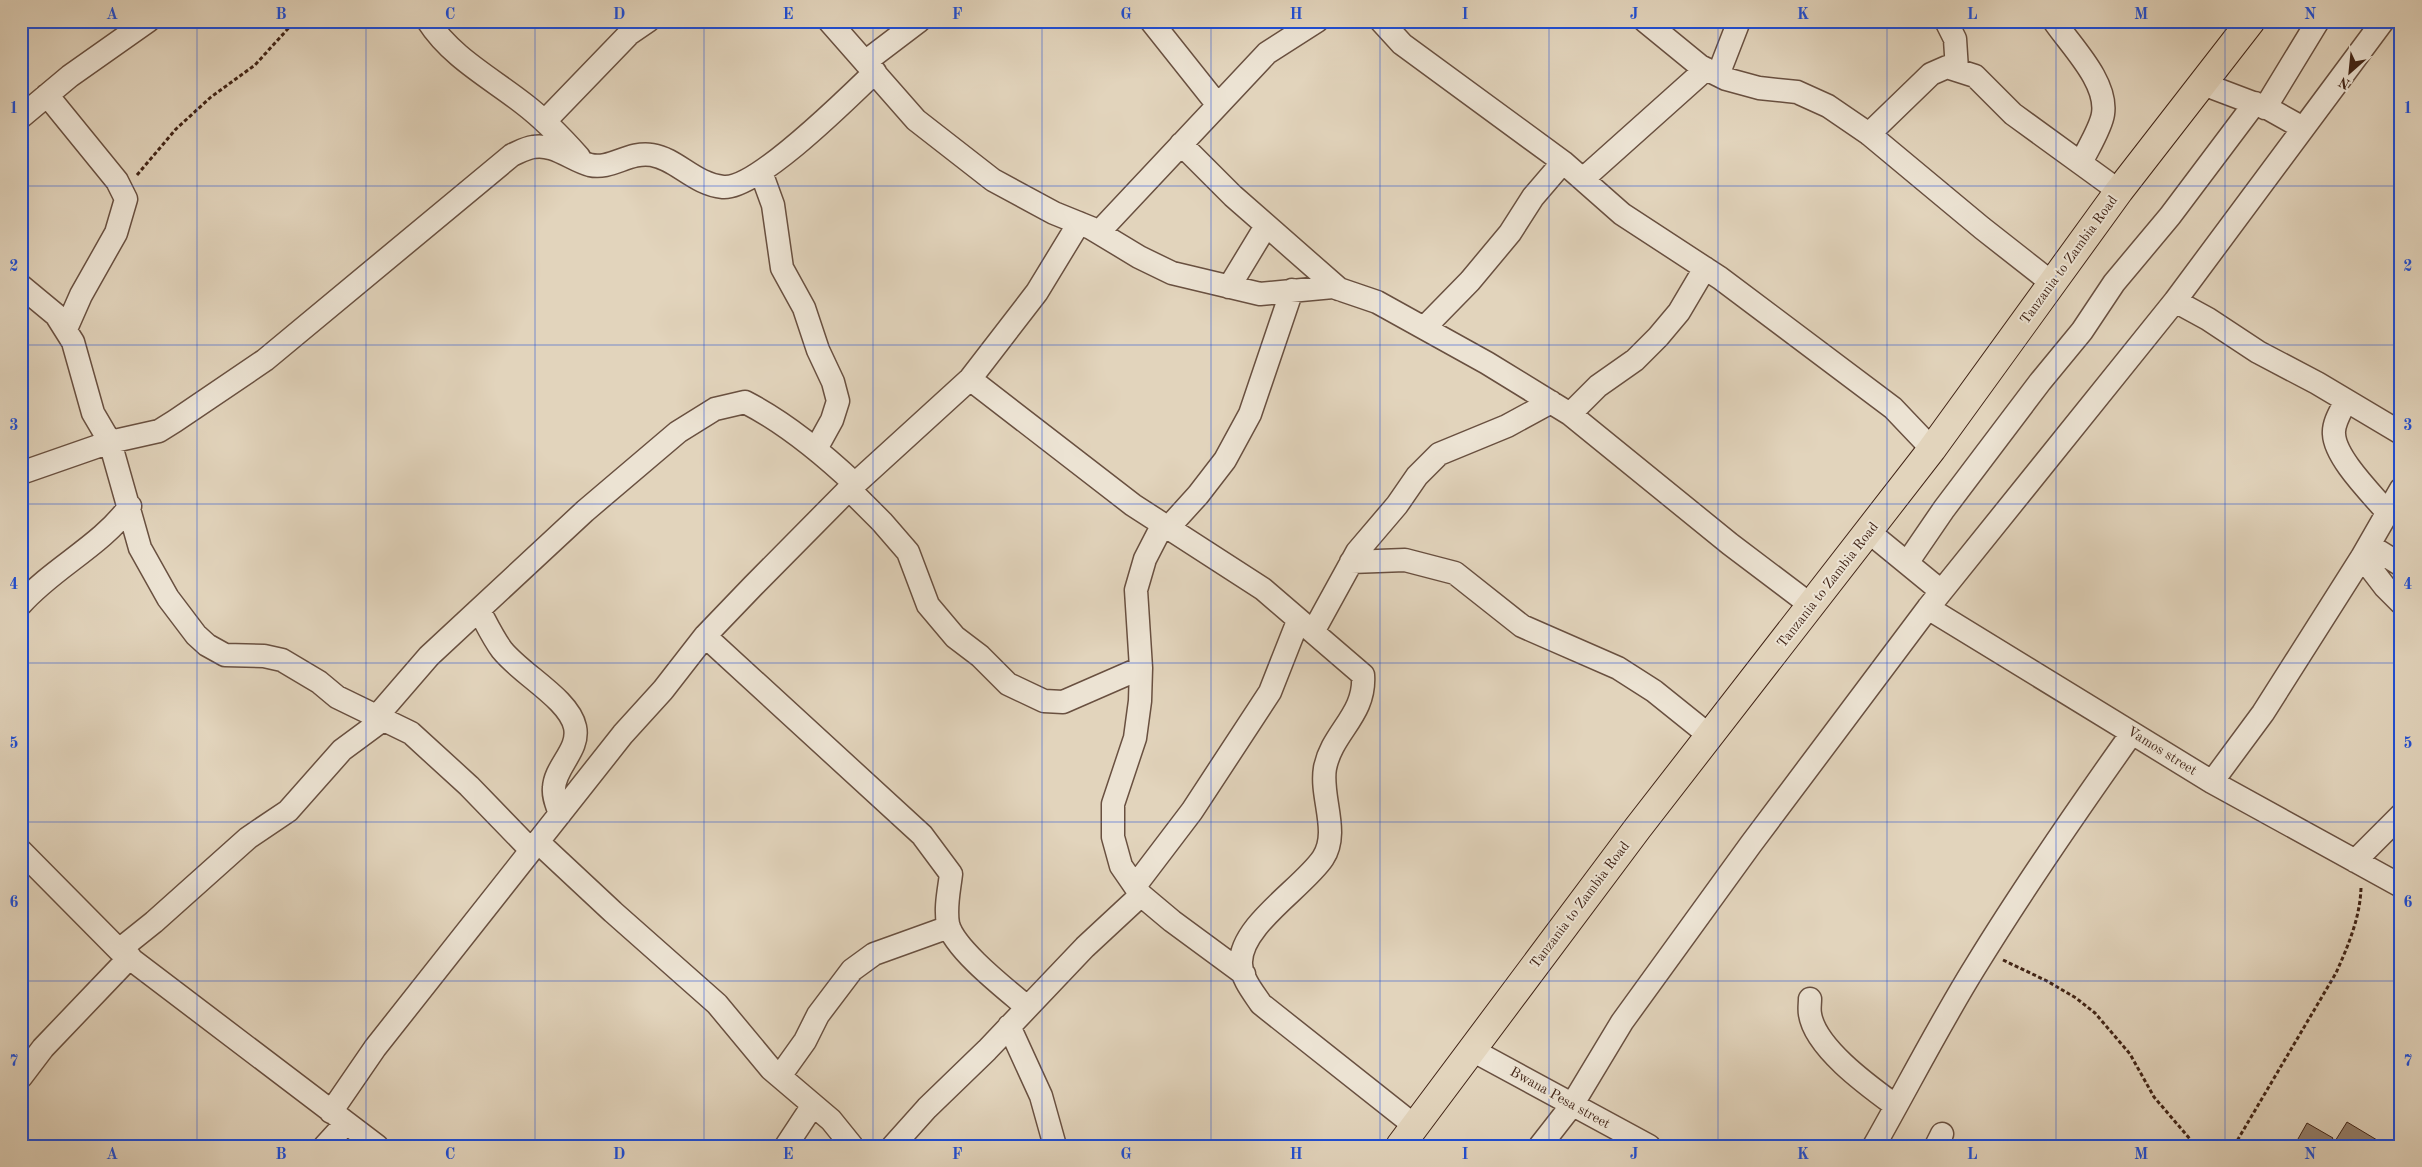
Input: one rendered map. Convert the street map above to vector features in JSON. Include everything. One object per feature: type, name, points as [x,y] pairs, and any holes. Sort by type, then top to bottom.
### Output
[{"type":"highway","name":"Tanzania to Zambia Road","points":[[1407,1136],[1637,829],[1932,449],[2119,191],[2251,21]]},
{"type":"street","points":[[21,117],[70,76],[148,21]]},
{"type":"street","points":[[428,21],[444,40],[474,68],[545,121],[583,161]]},
{"type":"street","points":[[545,121],[629,34],[648,21]]},
{"type":"street","points":[[829,21],[916,120],[993,180],[1054,213],[1099,232],[1139,257],[1172,273],[1260,294],[1333,287],[1377,302],[1487,363],[1560,408],[1730,544],[1812,606]]},
{"type":"street","points":[[21,473],[110,442],[159,431],[233,384],[351,290],[512,155],[534,146],[551,148],[589,165],[603,166],[639,153],[662,156],[702,182],[724,188],[752,178],[806,136],[870,67],[919,21]]},
{"type":"street","points":[[1151,21],[1217,104]]},
{"type":"street","points":[[1099,232],[1217,104],[1267,53],[1317,21]]},
{"type":"street","points":[[1381,21],[1402,44],[1440,74],[1489,106],[1563,162],[1622,214],[1705,268],[1893,408],[1932,449]]},
{"type":"street","points":[[1645,21],[1712,72],[1759,88],[1797,92],[1828,106],[1869,134],[2052,284]]},
{"type":"street","points":[[1583,179],[1712,72],[1739,21]]},
{"type":"street","points":[[1946,21],[1954,39],[1957,70]]},
{"type":"street","points":[[2054,21],[2089,68],[2103,95],[2103,115],[2081,163]]},
{"type":"street","points":[[1907,562],[1944,509],[2040,382],[2082,331],[2114,283],[2260,105],[2318,21]]},
{"type":"street","points":[[1540,1146],[1572,1105],[1622,1022],[1666,959],[1934,600],[2175,300],[2383,21]]},
{"type":"street","points":[[1869,134],[1931,74],[1947,67],[1975,76],[2013,114],[2119,191]]},
{"type":"street","points":[[2203,84],[2260,105],[2304,128]]},
{"type":"street","points":[[47,95],[117,180],[124,193],[125,208],[116,233],[81,295],[66,329]]},
{"type":"street","points":[[1181,144],[1266,226],[1338,289]]},
{"type":"street","points":[[1424,328],[1470,281],[1510,233],[1533,197],[1563,162]]},
{"type":"street","points":[[760,172],[773,205],[782,268],[804,308],[818,350],[833,382],[838,401],[832,420],[816,449]]},
{"type":"street","points":[[325,1146],[375,1048],[624,734],[663,690],[705,636],[852,486],[970,379],[1037,292],[1079,223]]},
{"type":"street","points":[[1229,287],[1266,226]]},
{"type":"street","points":[[893,1146],[927,1108],[1028,1007],[1138,891],[1270,692],[1305,627],[1357,552],[1397,505],[1417,476],[1439,454],[1507,426],[1560,408],[1598,386],[1635,360],[1679,312],[1705,268]]},
{"type":"street","points":[[21,286],[56,315],[73,342],[93,413],[110,442],[130,506],[140,548],[168,598],[207,645],[225,654],[264,656],[282,660],[319,682],[337,697],[411,733],[535,846],[718,1004],[771,1069],[832,1120],[852,1146]]},
{"type":"street","points":[[1244,974],[1172,922],[1138,891],[1122,866],[1115,844],[1113,804],[1134,738],[1140,701],[1141,668],[1136,590],[1144,559],[1166,526],[1198,495],[1225,460],[1250,414],[1292,290]]},
{"type":"street","points":[[2175,300],[2258,352],[2317,383],[2401,433]]},
{"type":"street","points":[[970,379],[1133,505],[1262,590],[1363,675],[1364,690],[1357,709],[1334,745],[1325,769],[1329,840],[1323,858],[1284,896],[1253,933],[1242,949],[1241,965],[1247,984],[1261,1004],[1407,1136]]},
{"type":"street","points":[[2346,401],[2336,421],[2334,435],[2340,452],[2387,512]]},
{"type":"street","points":[[21,1076],[125,954],[248,838],[288,811],[342,750],[381,717],[429,656],[592,504],[678,432],[715,409],[745,402],[774,417],[816,449],[852,486],[908,552],[928,605],[955,637],[980,656],[1008,684],[1044,701],[1063,702],[1141,668]]},
{"type":"street","points":[[2212,782],[2263,713],[2366,551],[2401,489]]},
{"type":"street","points":[[21,604],[50,575],[116,525],[130,506]]},
{"type":"street","name":"Vamos street","points":[[1869,532],[1907,562],[1934,600],[2132,733],[2212,782],[2401,886]]},
{"type":"street","points":[[2366,551],[2401,565]]},
{"type":"street","points":[[2366,551],[2385,587],[2401,604]]},
{"type":"street","points":[[1351,562],[1405,560],[1455,573],[1522,626],[1618,668],[1654,691],[1710,736]]},
{"type":"street","points":[[479,610],[502,650],[527,676],[554,696],[572,715],[576,730],[575,743],[556,776],[553,788],[560,814]]},
{"type":"street","points":[[705,636],[922,835],[951,874],[946,910],[949,927],[959,944],[984,970],[1028,1007]]},
{"type":"street","points":[[1874,1146],[1929,1044],[1985,951],[2078,808],[2132,733]]},
{"type":"street","points":[[2358,863],[2401,816]]},
{"type":"street","points":[[21,851],[125,954],[378,1146]]},
{"type":"street","points":[[780,1076],[805,1041],[818,1015],[852,970],[874,954],[949,927]]},
{"type":"street","points":[[1810,999],[1810,1015],[1816,1030],[1831,1050],[1848,1070],[1896,1106]]},
{"type":"street","points":[[1009,1026],[1041,1096],[1055,1146]]},
{"type":"street","name":"Bwana Pesa street","points":[[1472,1050],[1649,1146]]},
{"type":"street","points":[[786,1146],[813,1105]]},
{"type":"path","points":[[124,193],[148,160],[176,129],[211,97],[255,65],[295,21]]},
{"type":"path","points":[[2234,1146],[2336,973],[2349,944],[2361,903],[2358,863]]},
{"type":"path","points":[[1985,951],[2047,980],[2076,998],[2095,1013],[2130,1054],[2154,1097],[2196,1146]]},
{"type":"building","points":[[2347,1122],[2387,1146],[2332,1146]]},
{"type":"building","points":[[2307,1123],[2333,1138],[2328,1146],[2294,1146]]}]
